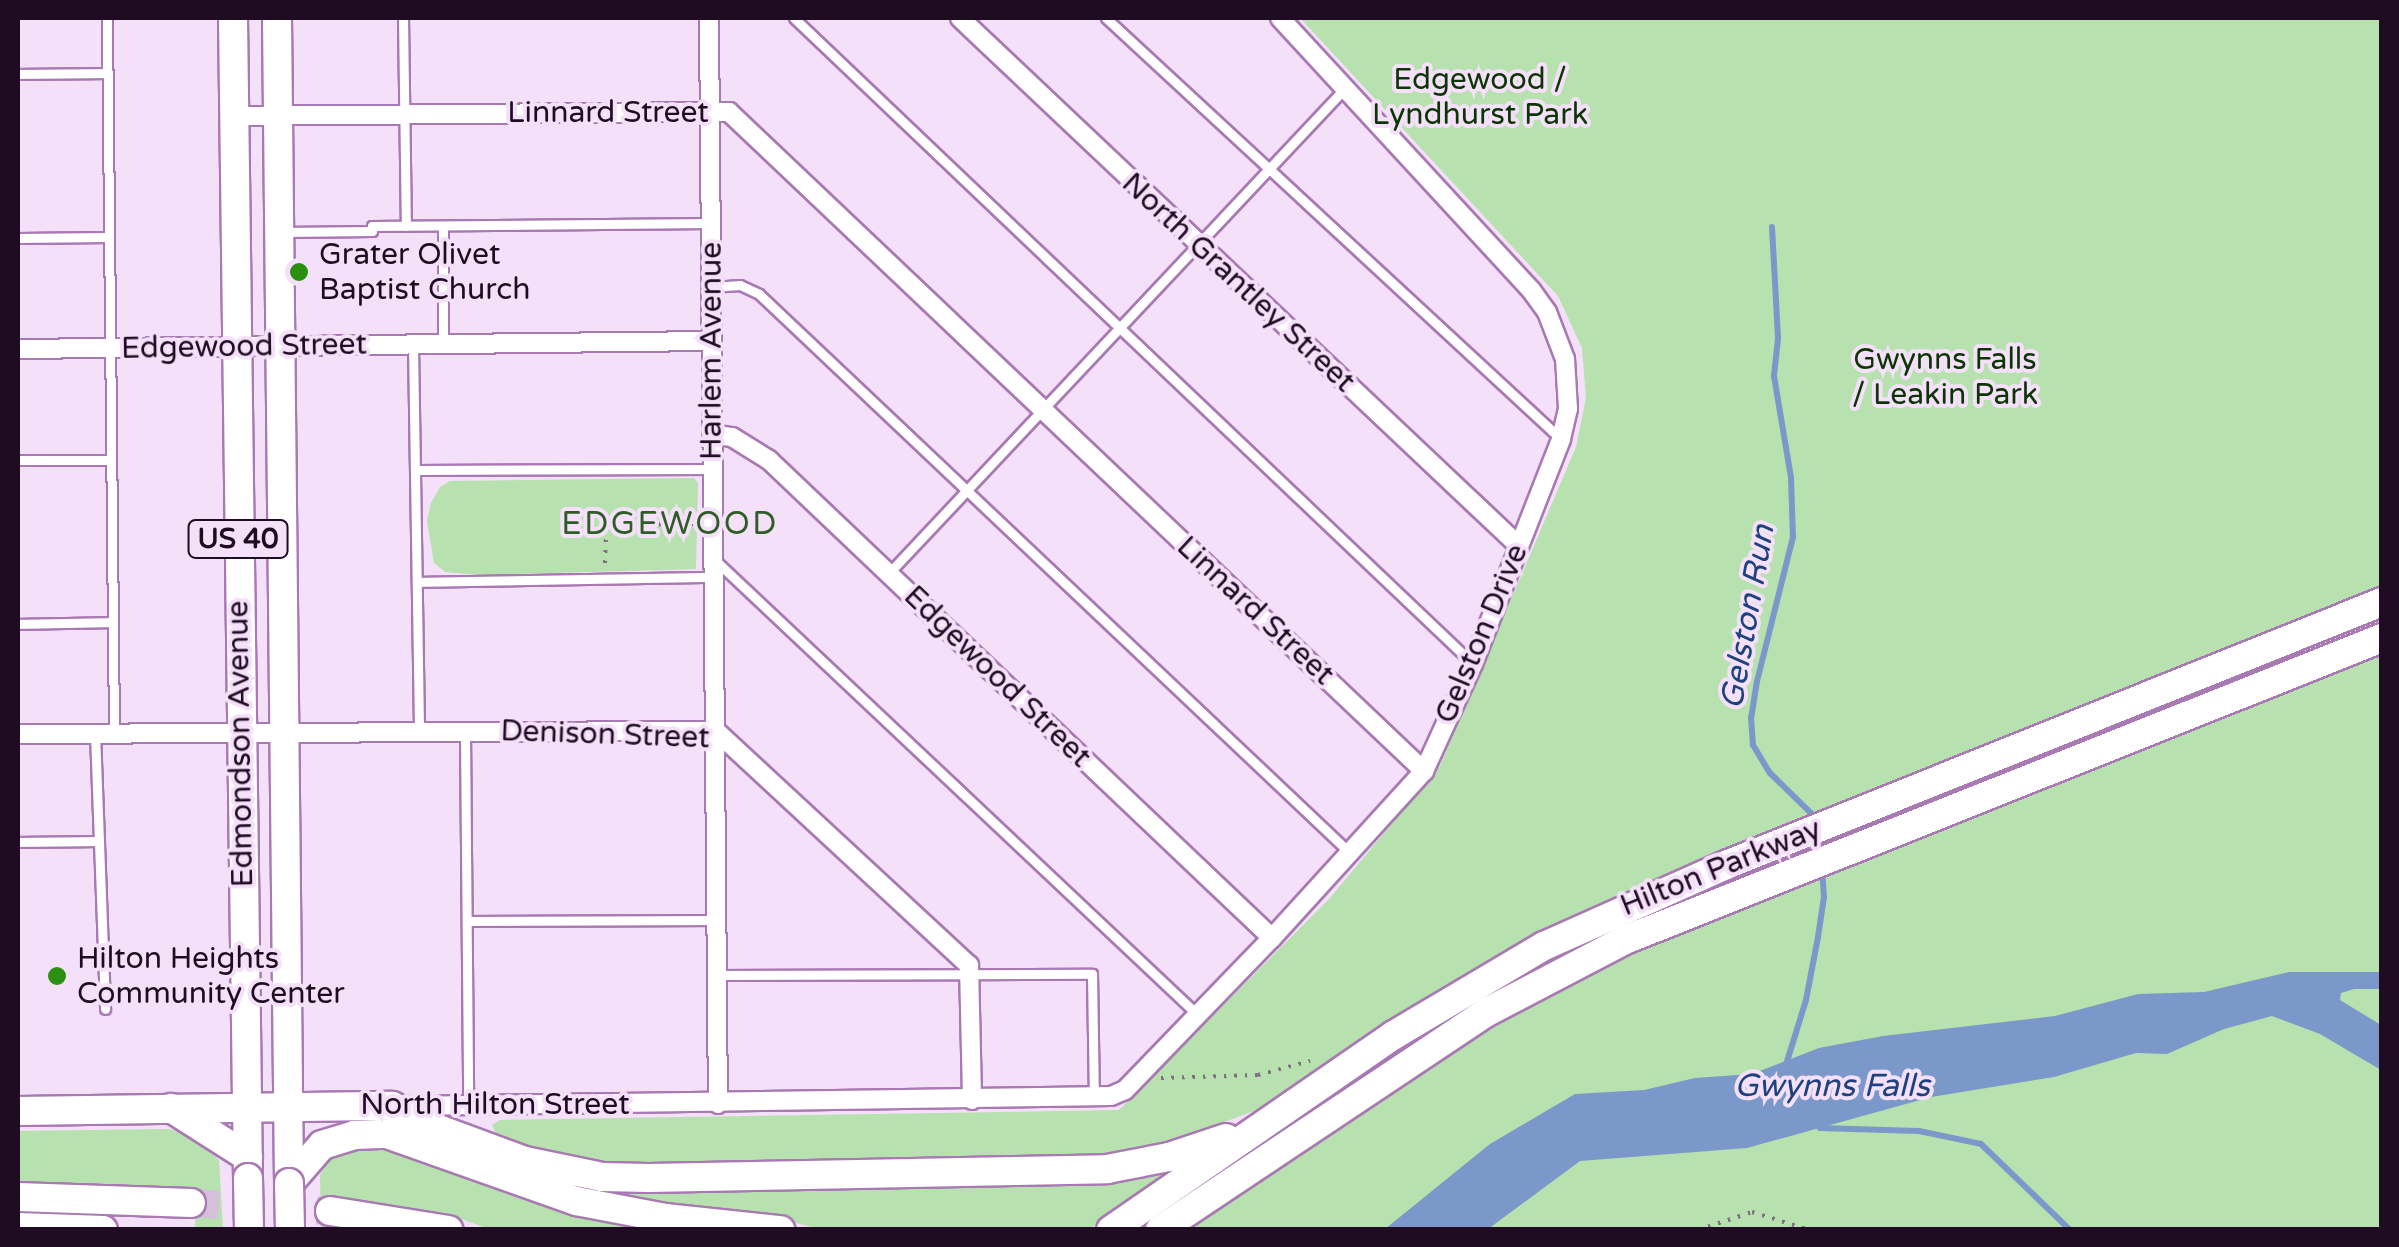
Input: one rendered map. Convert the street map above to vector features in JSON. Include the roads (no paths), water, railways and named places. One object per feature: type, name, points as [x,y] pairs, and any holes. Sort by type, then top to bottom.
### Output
[{"type":"main road","name":"Edmondson Avenue","points":[[233,18],[249,1230]]},
{"type":"main road","name":"Edmondson Avenue","points":[[277,18],[290,1230]]},
{"type":"main road","name":"Hilton Parkway","points":[[1111,1230],[1473,985],[1614,911],[2382,602]]},
{"type":"main road","name":"Hilton Parkway","points":[[1160,1230],[1487,1012],[1625,940],[2382,638]]},
{"type":"main road","name":"North Hilton Street","points":[[18,1110],[392,1106]]},
{"type":"main road","points":[[392,1106],[438,1130],[525,1161],[602,1176],[649,1178],[1106,1169],[1169,1157],[1265,1124]]},
{"type":"main road","points":[[169,1108],[248,1167]]},
{"type":"main road","points":[[289,1183],[322,1145],[354,1135],[387,1134],[576,1201],[666,1218],[780,1230]]},
{"type":"main road","points":[[18,1196],[191,1203]]},
{"type":"main road","points":[[330,1212],[448,1230]]},
{"type":"main road","points":[[18,1226],[103,1230]]},
{"type":"street","name":"Harlem Avenue","points":[[710,18],[718,1104]]},
{"type":"street","name":"North Grantley Street","points":[[960,18],[1519,546]]},
{"type":"street","name":"Gelston Drive","points":[[972,1100],[1094,1099],[1125,1090],[1351,854],[1424,771],[1473,664],[1561,439],[1569,382],[1558,333],[1547,312],[1280,18]]},
{"type":"street","name":"Linnard Street","points":[[234,116],[729,112],[1424,771]]},
{"type":"street","name":"Edgewood Street","points":[[18,349],[712,341]]},
{"type":"street","name":"Edgewood Street","points":[[712,434],[732,437],[768,460],[1272,938]]},
{"type":"street","name":"Denison Street","points":[[18,734],[716,731],[969,965],[969,974]]},
{"type":"street","points":[[969,974],[972,1100]]},
{"type":"street","name":"North Hilton Street","points":[[392,1106],[972,1100]]},
{"type":"lane","points":[[105,1009],[99,840],[112,622],[107,18]]},
{"type":"lane","points":[[403,18],[406,226]]},
{"type":"lane","points":[[794,18],[1473,664]]},
{"type":"lane","points":[[1106,18],[1561,439]]},
{"type":"lane","points":[[18,74],[108,73]]},
{"type":"lane","points":[[888,574],[1345,88]]},
{"type":"lane","points":[[280,232],[372,231],[372,226],[711,223]]},
{"type":"lane","points":[[443,226],[443,344]]},
{"type":"lane","points":[[18,238],[108,237]]},
{"type":"lane","points":[[712,286],[740,285],[759,294],[1351,854]]},
{"type":"lane","points":[[413,345],[420,731]]},
{"type":"lane","points":[[18,460],[111,460]]},
{"type":"lane","points":[[415,470],[713,469]]},
{"type":"lane","points":[[417,582],[714,568],[1198,1014]]},
{"type":"lane","points":[[18,624],[112,622]]},
{"type":"lane","points":[[465,731],[468,1106]]},
{"type":"lane","points":[[18,842],[99,840]]},
{"type":"lane","points":[[467,921],[717,920]]},
{"type":"lane","points":[[717,974],[1092,974],[1094,1099]]},
{"type":"water","name":"Gwynns Falls","points":[[2289,972],[2381,972],[2381,989],[2354,989],[2341,993],[2340,1000],[2381,1025],[2381,1070],[2320,1034],[2272,1016],[2224,1029],[2167,1054],[2136,1053],[2054,1077],[1931,1097],[1747,1148],[1580,1161],[1488,1229],[1385,1229],[1490,1144],[1575,1094],[1644,1090],[1695,1078],[1752,1074],[1819,1048],[1883,1036],[2055,1016],[2138,994],[2204,992]]},
{"type":"waterway","name":"Gelston Run","points":[[1772,227],[1778,338],[1774,376],[1791,478],[1793,537],[1757,681],[1751,717],[1753,745],[1770,773],[1817,819]]},
{"type":"waterway","name":"Gelston Run","points":[[1785,1068],[1806,1000],[1818,937],[1824,897],[1822,871]]},
{"type":"waterway","points":[[1820,1128],[1919,1131],[1981,1144],[2070,1230]]},
{"type":"tunnel","points":[[191,1203],[330,1211]]},
{"type":"place","name":"Grater Olivet Baptist Church","points":[[299,272]]},
{"type":"place","name":"Hilton Heights Community Center","points":[[57,976]]},
{"type":"district","name":"EDGEWOOD","points":[[670,524]]},
{"type":"park label","name":"Edgewood / Lyndhurst Park","points":[[1480,97]]},
{"type":"park label","name":"Gwynns Falls / Leakin Park","points":[[1945,377]]}]
